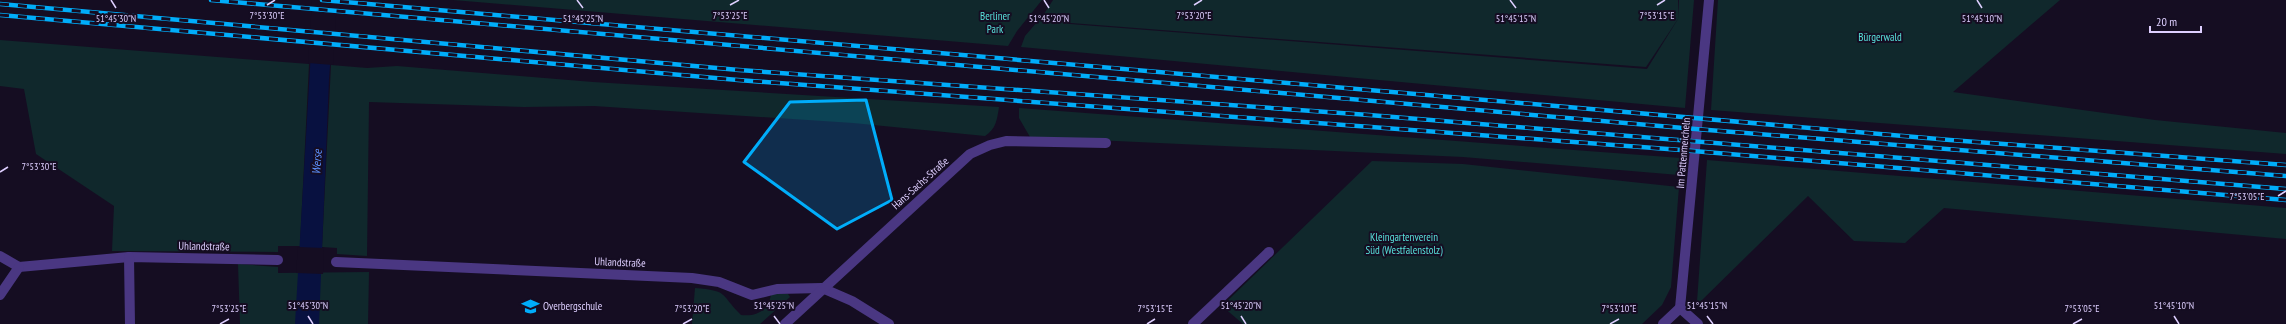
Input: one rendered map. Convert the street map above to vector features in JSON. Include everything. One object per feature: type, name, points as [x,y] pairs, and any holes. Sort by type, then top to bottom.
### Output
[{"type":"street","name":"Im Pattenmeicheln","points":[[1680,308],[1709,0]]},
{"type":"street","name":"Hans-Sachs-Straße","points":[[785,324],[822,288],[970,154],[990,145],[1006,141],[1106,143]]},
{"type":"street","points":[[1193,324],[1269,252]]},
{"type":"street","points":[[0,256],[20,266],[0,295]]},
{"type":"street","points":[[129,257],[130,324]]},
{"type":"street","name":"Uhlandstraße","points":[[20,266],[129,257],[278,260]]},
{"type":"street","name":"Uhlandstraße","points":[[336,262],[692,278],[719,282],[752,295],[777,289],[822,288],[852,301],[889,324]]},
{"type":"street","points":[[1663,324],[1680,308],[1698,324]]},
{"type":"highlighted area","points":[[866,100],[892,200],[837,229],[744,162],[790,102]]},
{"type":"green space","name":"Berliner Park","points":[[453,0],[1042,0],[1017,31],[1008,46]]},
{"type":"green space","points":[[1053,0],[1678,0],[1678,19],[1646,67],[1071,23],[1044,14]]},
{"type":"green space","points":[[1679,0],[1694,0],[1685,108],[1021,47],[1025,36],[1043,15],[1070,24],[1647,69],[1678,19]]},
{"type":"green space","name":"Bürgerwald","points":[[1718,0],[2060,0],[1953,92],[2155,120],[2286,133],[2286,154],[1711,110]]},
{"type":"green space","points":[[0,40],[309,64],[300,246],[278,246],[278,252],[112,251],[114,206],[36,154],[24,89],[0,86]]},
{"type":"green space","points":[[331,65],[367,68],[397,66],[593,82],[999,107],[997,120],[994,127],[985,136],[853,123],[594,106],[524,107],[369,102],[367,256],[337,254],[337,248],[322,247]]},
{"type":"green space","points":[[1019,108],[1681,158],[1679,175],[1463,157],[1030,137],[1019,118]]},
{"type":"green space","points":[[1707,160],[2286,208],[2286,239],[1944,208],[1905,243],[1854,241],[1808,196],[1700,302],[1697,302]]},
{"type":"green space","name":"Kleingartenverein Süd (Westfalenstolz)","points":[[1372,161],[1463,164],[1679,187],[1671,287],[1662,305],[1642,324],[1243,324],[1222,306]]},
{"type":"green space","points":[[238,264],[278,267],[278,273],[369,272],[368,324],[240,324]]},
{"type":"green space","points":[[695,288],[719,292],[741,315],[752,315],[761,311],[768,304],[771,294],[788,294],[790,297],[760,324],[692,324]]},
{"type":"water","name":"Werse","points":[[314,0],[335,0],[329,79],[319,324],[295,324]]},
{"type":"pier","points":[[312,0],[337,0],[333,65],[308,63]]},
{"type":"pier","points":[[298,247],[324,248],[323,274],[296,273]]},
{"type":"railway","points":[[211,0],[1683,128],[2286,176]]},
{"type":"railway","points":[[322,0],[1950,140],[2286,165]]},
{"type":"railway","points":[[0,4],[739,70],[1369,115],[2286,189]]},
{"type":"railway","points":[[0,15],[738,80],[1681,150],[2286,200]]},
{"type":"place","name":"Overbergschule","points":[[530,306]]}]
